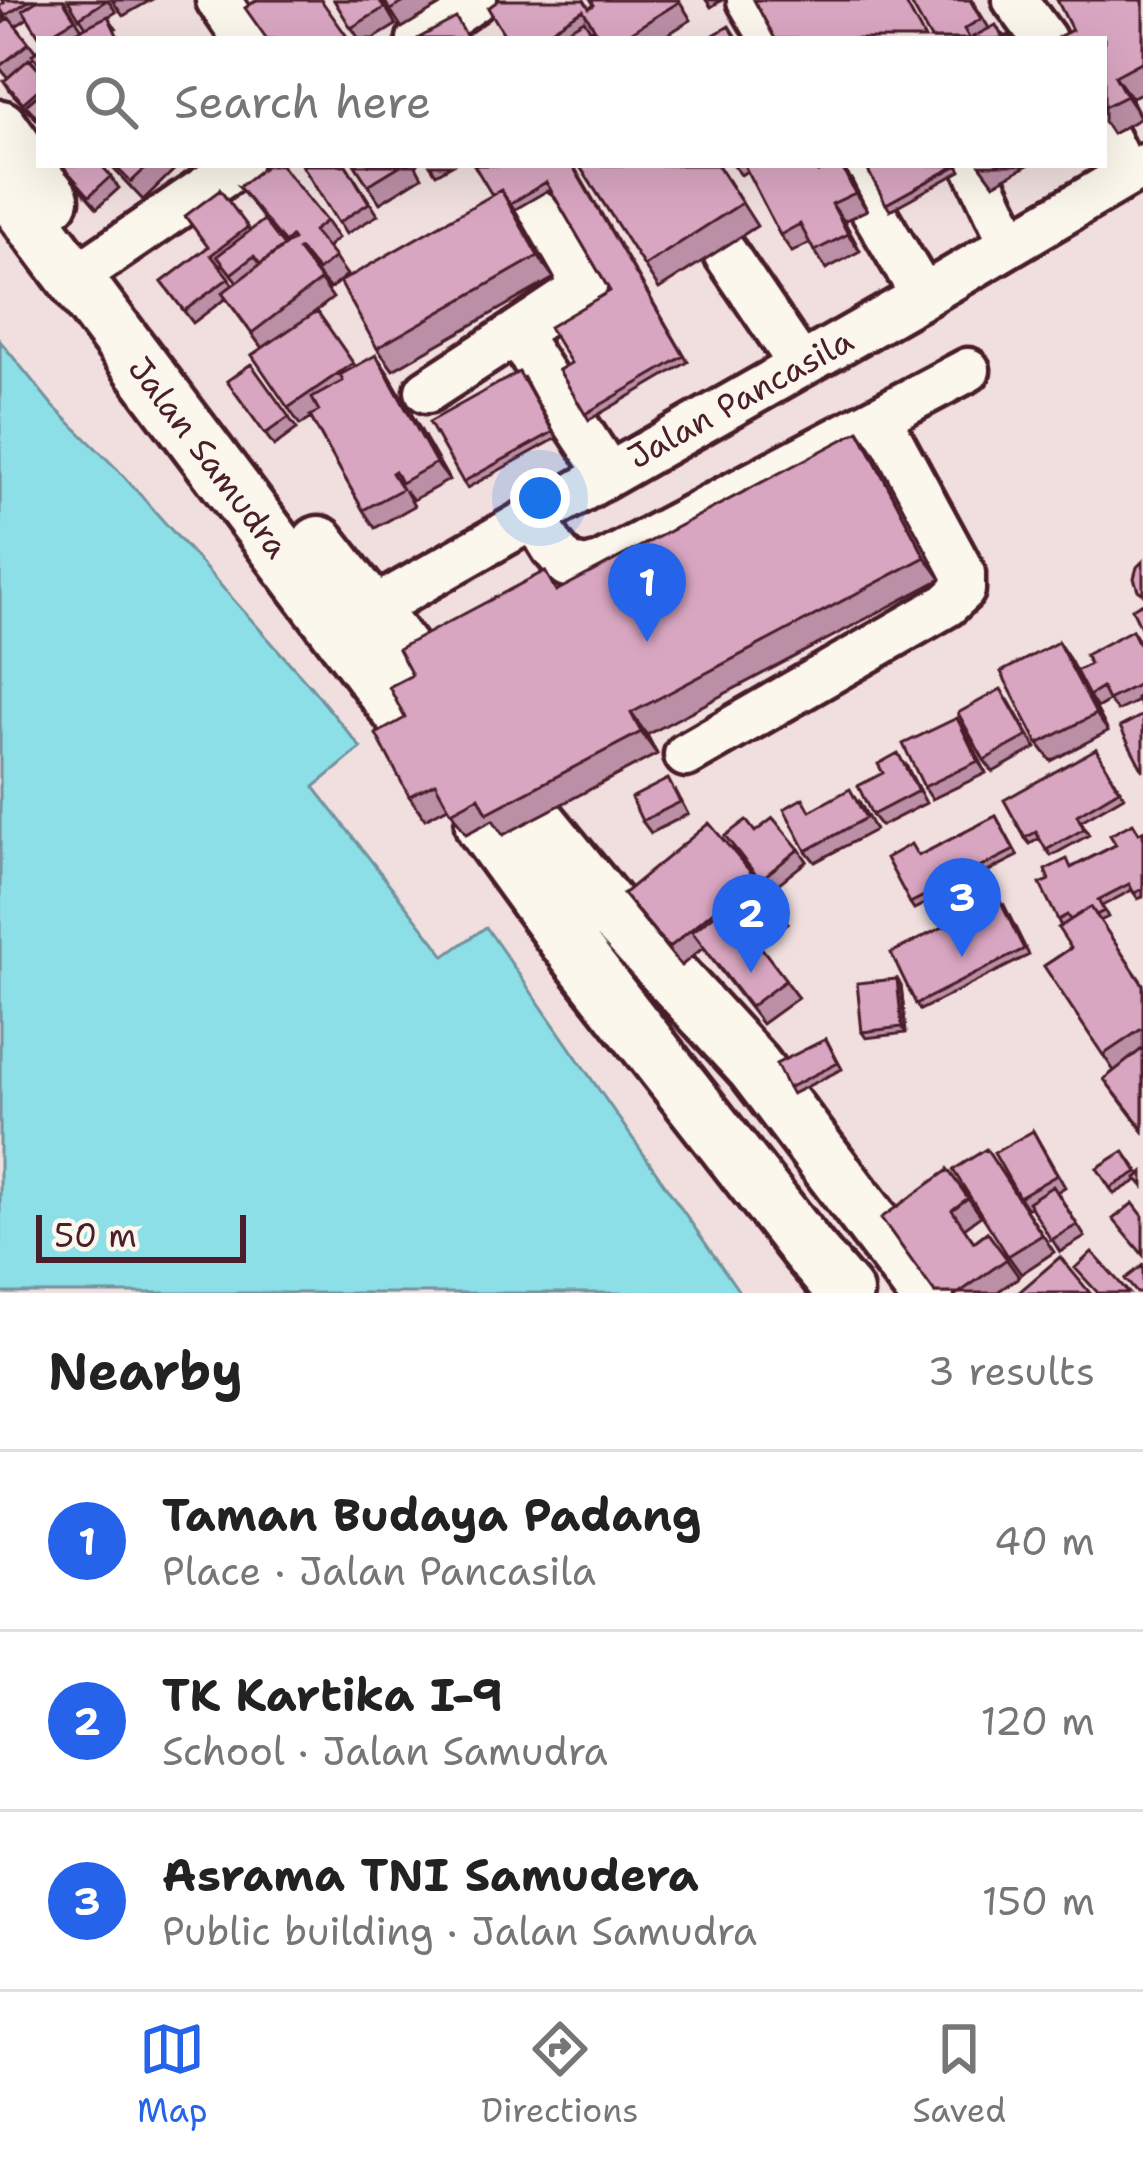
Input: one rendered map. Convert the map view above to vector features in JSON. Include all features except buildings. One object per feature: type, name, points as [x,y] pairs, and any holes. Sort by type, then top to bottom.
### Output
[{"type":"main road","name":"Jalan Samudra","points":[[0,128],[356,622],[418,735]]},
{"type":"main road","name":"Jalan Samudra","points":[[0,178],[356,622],[417,670]]},
{"type":"main road","points":[[845,1293],[567,941],[509,822],[612,911],[754,1067],[926,1293]]},
{"type":"main road","points":[[567,941],[612,911]]},
{"type":"street","points":[[218,0],[243,36]]},
{"type":"street","points":[[423,36],[475,0]]},
{"type":"street","points":[[748,0],[770,36]]},
{"type":"street","points":[[1015,0],[1042,36]]},
{"type":"street","points":[[1107,136],[1134,171]]},
{"type":"street","points":[[96,263],[235,168]]},
{"type":"street","points":[[848,168],[922,296]]},
{"type":"street","points":[[975,168],[1011,243]]},
{"type":"street","name":"Jalan Pancasila","points":[[356,622],[1134,171]]},
{"type":"street","points":[[428,391],[585,286],[538,212]]},
{"type":"street","points":[[725,253],[800,364]]},
{"type":"street","points":[[516,333],[608,472]]},
{"type":"street","points":[[533,516],[561,560],[574,568],[600,565],[968,370]]},
{"type":"street","points":[[686,755],[947,604],[963,590],[963,573],[879,418]]},
{"type":"water","points":[[0,341],[361,748],[314,787],[445,956],[486,927],[740,1293],[0,1293]]},
{"type":"place","name":"Taman Budaya Padang","points":[[647,642]]},
{"type":"place","name":"Asrama TNI Samudera","points":[[962,957]]},
{"type":"place","name":"TK Kartika I-9","points":[[751,973]]}]
